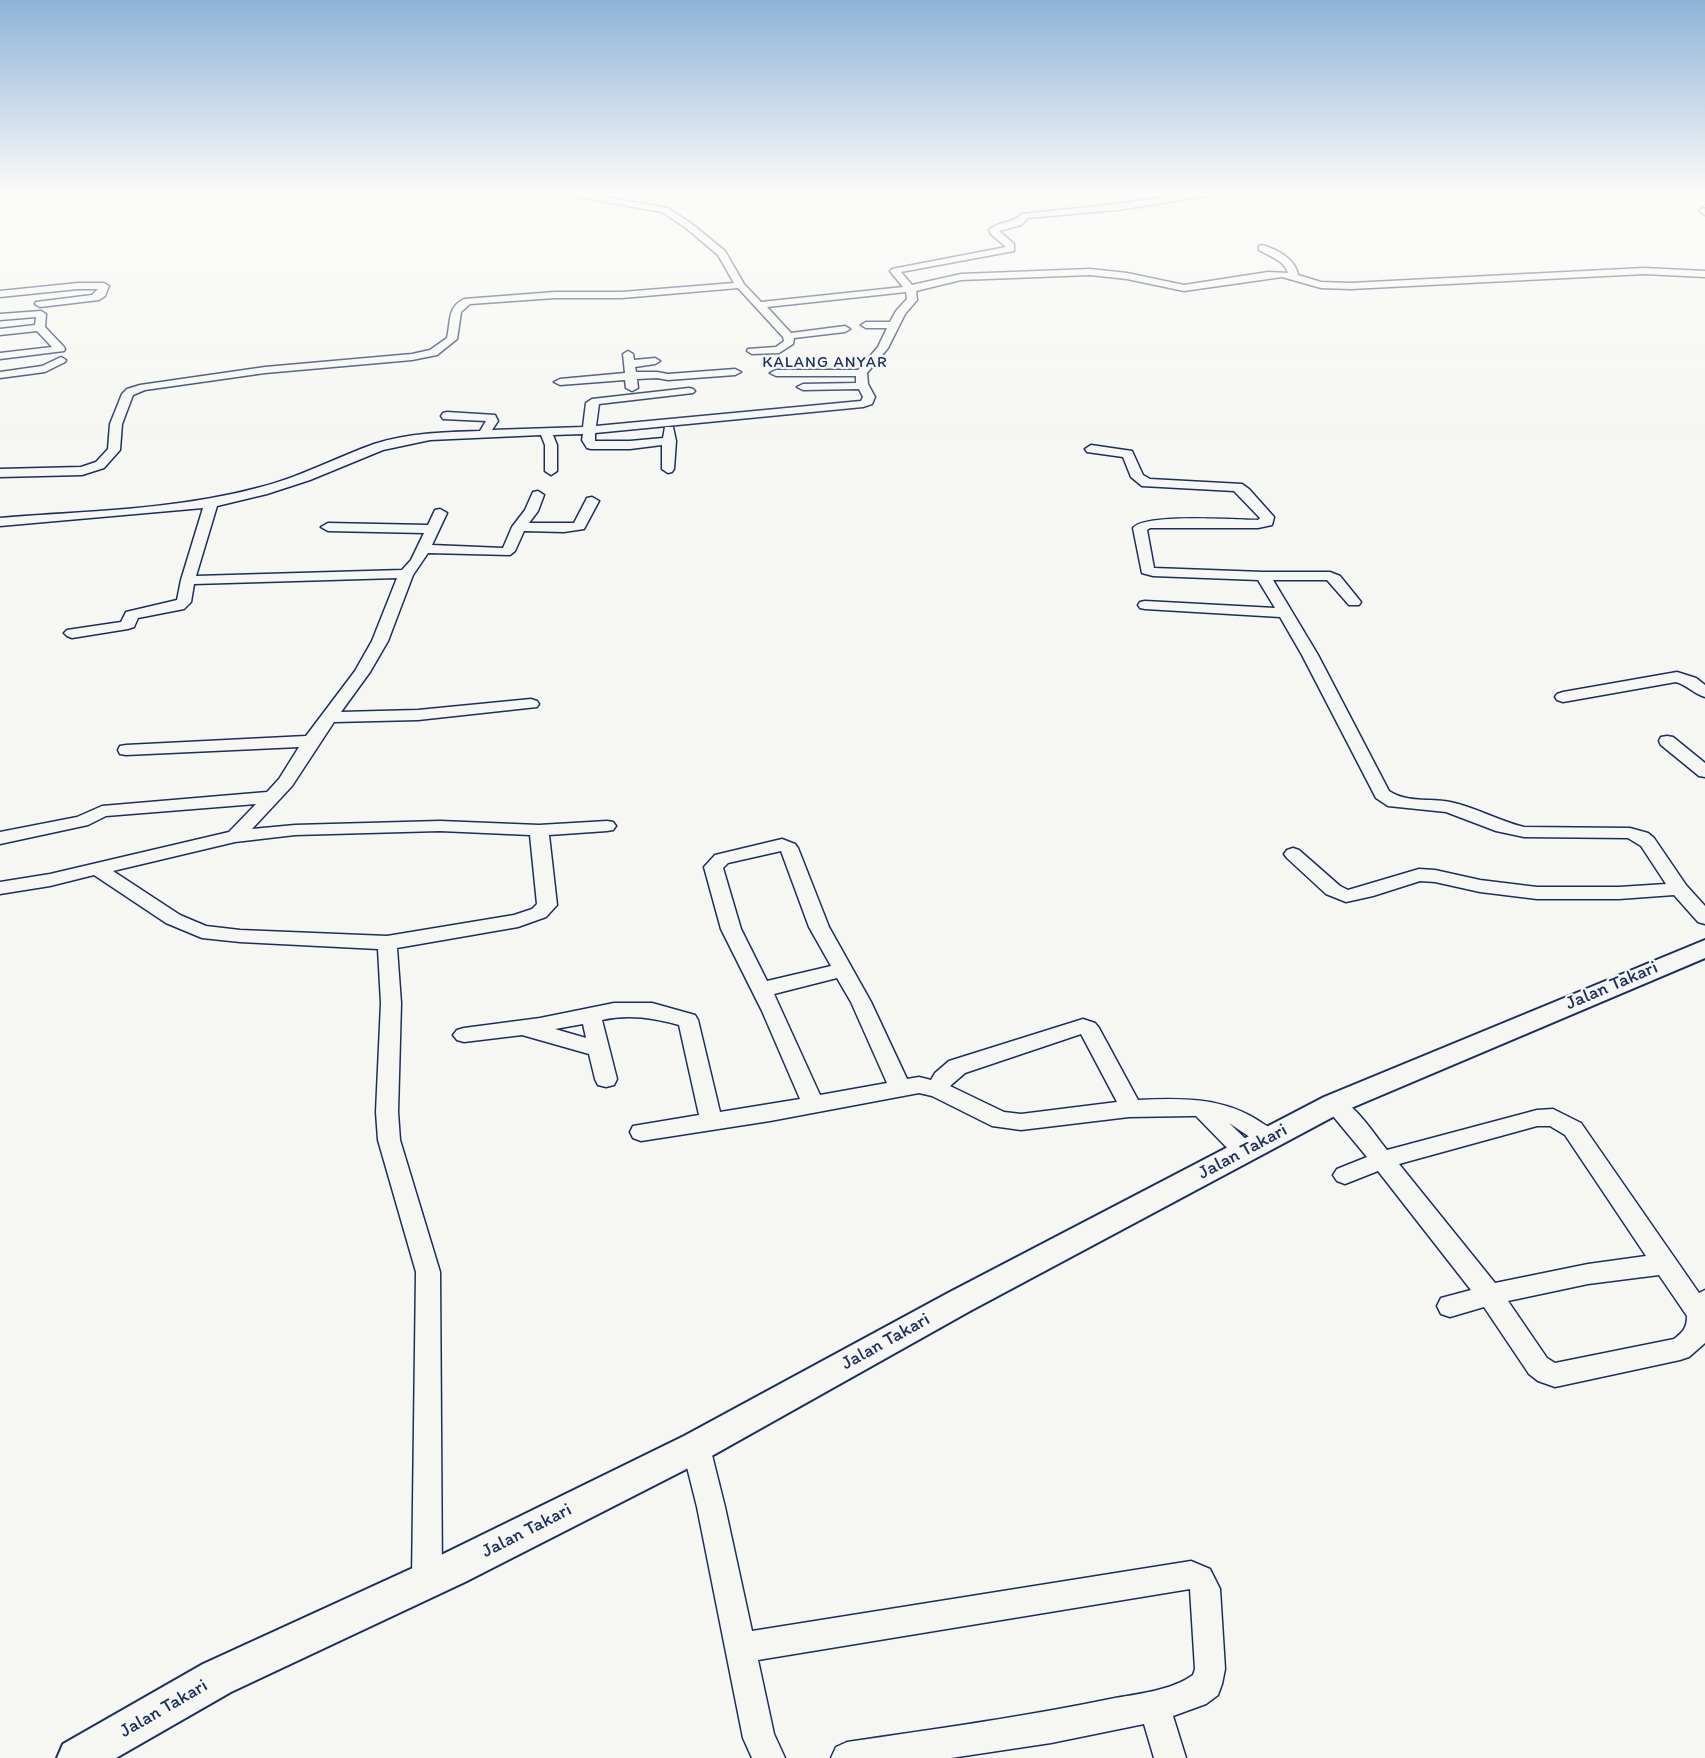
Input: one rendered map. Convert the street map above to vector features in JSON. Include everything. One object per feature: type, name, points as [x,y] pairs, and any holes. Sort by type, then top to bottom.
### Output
[{"type":"street","points":[[734,274],[740,285],[788,336],[789,342],[779,350],[752,351]]},
{"type":"street","points":[[0,522],[211,503],[262,491],[379,447],[430,436],[589,430],[863,404],[868,402],[870,398],[860,380],[861,373],[883,348],[900,313],[913,297],[910,289],[897,274]]},
{"type":"street","points":[[759,305],[910,289],[961,277],[1014,274]]},
{"type":"street","points":[[1115,274],[1184,288],[1268,275],[1293,276],[1321,285],[1351,286],[1594,274]]},
{"type":"street","points":[[1679,274],[1695,283]]},
{"type":"street","points":[[0,473],[82,470],[100,465],[114,450],[116,424],[128,394],[144,386],[265,370],[428,354],[452,339],[456,311],[464,302],[555,295],[622,295],[740,285]]},
{"type":"street","points":[[0,294],[78,286],[104,286],[101,294],[95,298],[0,317]]},
{"type":"street","points":[[0,307],[40,309]]},
{"type":"street","points":[[40,309],[40,328],[44,339],[60,354]]},
{"type":"street","points":[[866,325],[894,325]]},
{"type":"street","points":[[0,332],[40,328]]},
{"type":"street","points":[[788,336],[845,329]]},
{"type":"street","points":[[779,350],[784,356],[789,372]]},
{"type":"street","points":[[0,356],[60,354]]},
{"type":"street","points":[[0,367],[60,354]]},
{"type":"street","points":[[0,374],[44,369],[60,354]]},
{"type":"street","points":[[633,396],[629,358],[655,361]]},
{"type":"street","points":[[560,382],[630,376],[657,375],[668,377],[734,372]]},
{"type":"street","points":[[776,373],[861,373]]},
{"type":"street","points":[[803,387],[863,386]]},
{"type":"street","points":[[670,441],[594,446],[588,440],[593,401],[689,391]]},
{"type":"street","points":[[690,405],[692,419]]},
{"type":"street","points":[[447,416],[490,418],[492,421],[484,433]]},
{"type":"street","points":[[668,469],[669,421]]},
{"type":"street","points":[[546,432],[551,445],[551,471]]},
{"type":"street","points":[[1091,449],[1128,454],[1137,478],[1148,483],[1237,488],[1244,492],[1267,517],[1267,522],[1258,524],[1158,523],[1146,525],[1140,528],[1147,570],[1153,572],[1262,576],[1330,576],[1335,579],[1354,602]]},
{"type":"street","points":[[423,549],[508,551],[519,527],[531,511],[538,495]]},
{"type":"street","points":[[519,527],[564,528],[579,526],[592,501]]},
{"type":"street","points":[[72,633],[123,626],[129,624],[132,615],[179,606],[184,602],[188,580],[211,503]]},
{"type":"street","points":[[235,836],[286,782],[312,740],[362,672],[380,640],[406,574],[412,568],[423,549],[440,513]]},
{"type":"street","points":[[328,527],[434,529]]},
{"type":"street","points":[[188,580],[217,581],[367,573],[406,574]]},
{"type":"street","points":[[1262,576],[1286,612],[1310,655],[1382,794],[1394,802],[1449,807],[1502,827],[1524,832],[1630,833],[1642,837],[1648,842],[1679,888],[1705,918]]},
{"type":"street","points":[[1145,605],[1286,612]]},
{"type":"street","points":[[1563,697],[1677,677],[1690,681],[1705,692]]},
{"type":"street","points":[[330,717],[418,715],[531,704]]},
{"type":"street","points":[[126,750],[312,740]]},
{"type":"street","points":[[1667,741],[1705,772]]},
{"type":"street","points":[[0,838],[82,821],[102,811],[272,797]]},
{"type":"street","points":[[0,888],[50,880],[235,836],[295,830],[440,826],[539,830],[607,826]]},
{"type":"street","points":[[98,869],[173,919],[202,932],[240,936],[387,943],[518,921],[539,913],[547,905],[539,830]]},
{"type":"street","points":[[813,1104],[772,1011],[731,929],[712,867],[722,859],[782,845],[789,848],[818,927],[861,1002],[900,1087]]},
{"type":"street","points":[[1293,854],[1333,890],[1346,896],[1366,892],[1419,875],[1435,876],[1480,886],[1537,893],[1619,893],[1679,888]]},
{"type":"street","points":[[387,943],[391,1003],[387,1112],[389,1140],[428,1272],[427,1579]]},
{"type":"street","name":"Jalan Takari","points":[[77,1758],[217,1678],[427,1579],[696,1447],[959,1302],[1334,1104],[1705,948]]},
{"type":"street","points":[[760,990],[842,970]]},
{"type":"street","points":[[464,1035],[522,1028],[614,1010],[639,1008],[688,1020],[711,1121]]},
{"type":"street","points":[[592,1015],[606,1078]]},
{"type":"street","points":[[937,1089],[943,1079],[957,1067],[1083,1026],[1092,1033],[1132,1110]]},
{"type":"street","points":[[522,1028],[599,1049]]},
{"type":"street","points":[[641,1132],[770,1113],[900,1087],[919,1085],[937,1089],[1000,1120],[1021,1122],[1132,1110],[1190,1107],[1203,1110],[1211,1120],[1256,1145]]},
{"type":"street","points":[[1334,1104],[1351,1121],[1383,1160],[1490,1295],[1538,1366],[1547,1373],[1555,1375],[1680,1349],[1695,1339],[1700,1325],[1702,1308],[1665,1264],[1573,1129],[1553,1117],[1538,1118],[1383,1160],[1345,1175]]},
{"type":"street","points":[[1450,1306],[1490,1295],[1588,1274],[1665,1264]]},
{"type":"street","points":[[696,1447],[713,1516],[759,1738],[769,1758]]},
{"type":"street","points":[[741,1648],[1191,1575],[1200,1579],[1205,1589],[1210,1669],[1207,1684],[1195,1693],[1154,1706],[1051,1727],[847,1758]]},
{"type":"street","points":[[1154,1706],[1170,1758]]},
{"type":"district","name":"KALANG ANYAR","points":[[825,363]]}]
